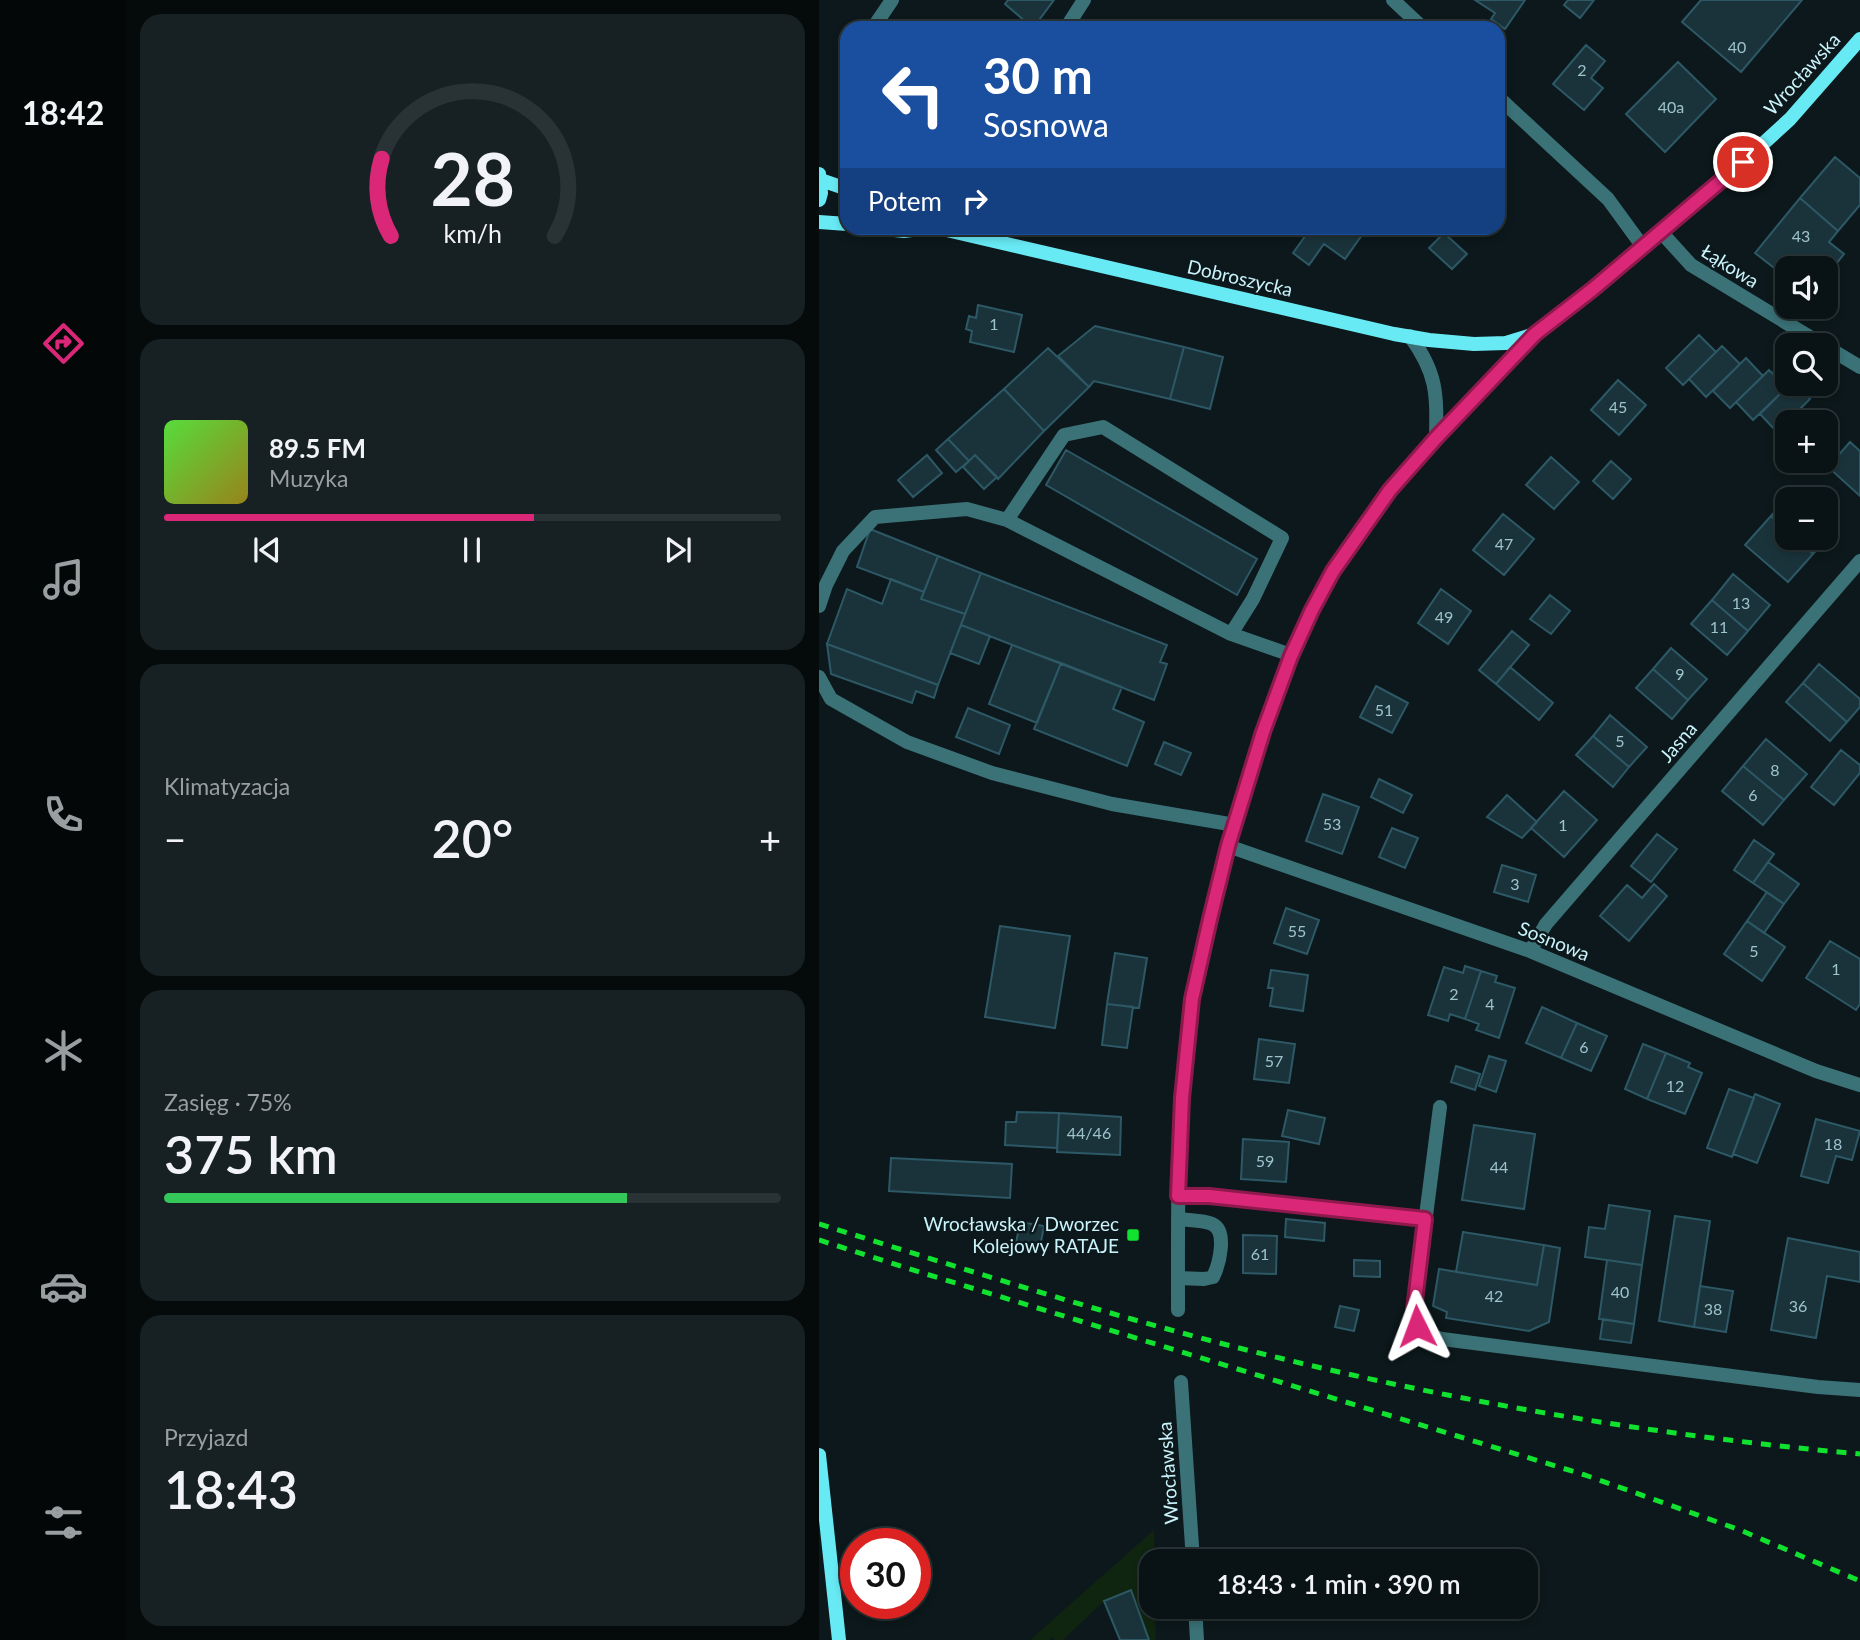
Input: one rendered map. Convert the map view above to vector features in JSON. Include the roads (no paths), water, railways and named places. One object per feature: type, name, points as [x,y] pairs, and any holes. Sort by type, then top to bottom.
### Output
[{"type":"street","points":[[878,21],[892,0]]},
{"type":"street","points":[[1070,21],[1084,0]]},
{"type":"street","points":[[1393,0],[1416,21]]},
{"type":"street","name":"Wrocławska","points":[[1178,1310],[1178,1196],[1182,1098],[1192,999],[1228,846],[1263,732],[1291,656],[1312,610],[1333,571],[1390,490],[1535,334],[1593,289],[1743,162],[1790,119],[1860,38]]},
{"type":"street","points":[[1505,103],[1608,199],[1643,247]]},
{"type":"street","points":[[819,200],[820,177],[840,186]]},
{"type":"street","points":[[819,222],[840,224]]},
{"type":"street","name":"Łąkowa","points":[[1661,232],[1691,265],[1804,333]]},
{"type":"street","name":"Dobroszycka","points":[[971,235],[1410,336],[1474,344],[1506,343],[1535,334]]},
{"type":"street","points":[[1410,336],[1432,373],[1437,404],[1436,438]]},
{"type":"street","name":"Łąkowa","points":[[1838,354],[1860,367]]},
{"type":"street","points":[[1007,520],[1064,435],[1103,427],[1282,538],[1253,598],[1231,634]]},
{"type":"street","points":[[819,606],[843,551],[874,517],[967,509],[1007,520],[1231,634],[1291,656]]},
{"type":"street","name":"Jasna","points":[[1530,951],[1546,924],[1860,561]]},
{"type":"street","points":[[819,677],[831,699],[907,742],[992,773],[1112,804],[1235,825]]},
{"type":"street","name":"Sosnowa","points":[[1228,846],[1530,951],[1816,1071],[1859,1081]]},
{"type":"street","points":[[1440,1107],[1414,1309],[1417,1326],[1427,1336],[1818,1387],[1860,1390]]},
{"type":"street","points":[[1178,1196],[1209,1196],[1425,1219]]},
{"type":"street","points":[[1178,1219],[1212,1223],[1219,1230],[1221,1238],[1217,1269],[1213,1277],[1178,1278]]},
{"type":"street","name":"Wrocławska","points":[[1181,1382],[1192,1549]]},
{"type":"street","points":[[819,1463],[839,1640]]},
{"type":"street","points":[[1196,1619],[1197,1640]]},
{"type":"railway","points":[[819,1224],[1154,1325],[1340,1372],[1562,1416],[1710,1438],[1860,1454]]},
{"type":"railway","points":[[819,1240],[1585,1475],[1740,1530],[1860,1581]]},
{"type":"place","name":"Wrocławska / Dworzec Kolejowy RATAJE","points":[[1133,1235]]}]
